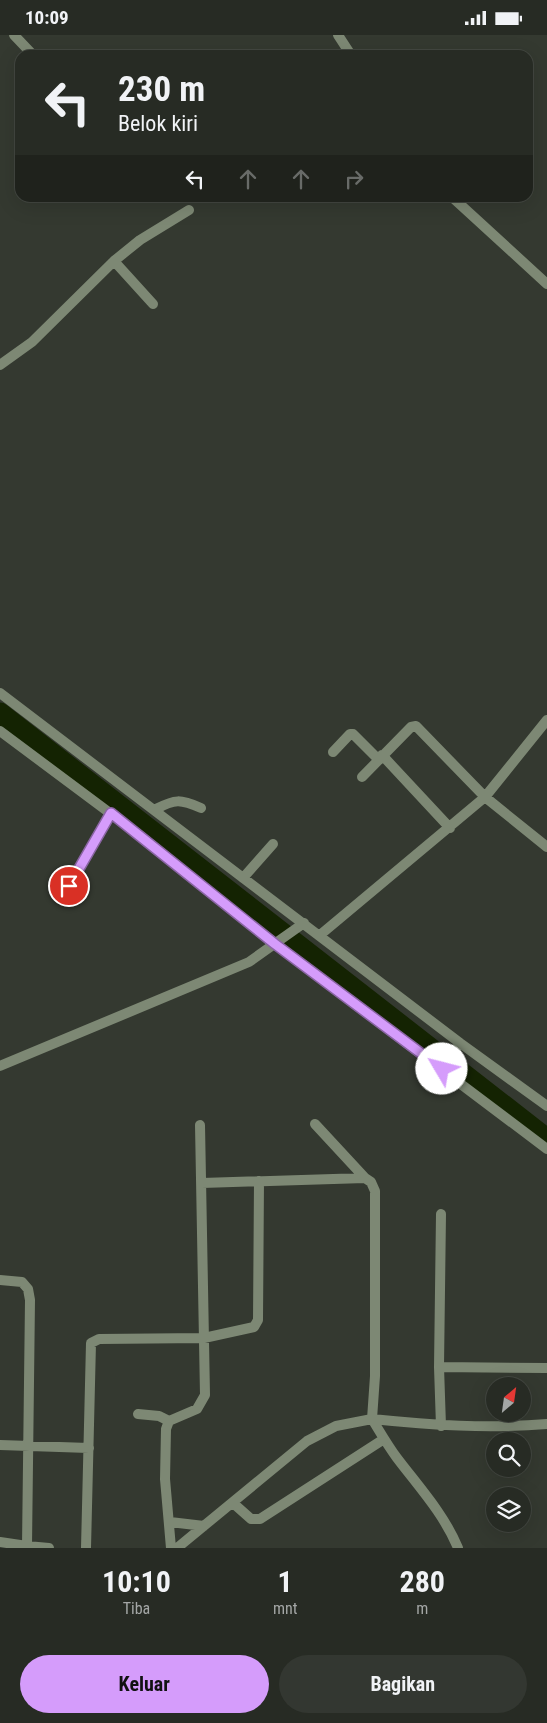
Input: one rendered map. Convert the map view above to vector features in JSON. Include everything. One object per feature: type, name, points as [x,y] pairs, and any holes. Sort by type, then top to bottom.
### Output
[{"type":"street","points":[[14,35],[28,50]]},
{"type":"street","points":[[338,35],[348,50]]},
{"type":"street","points":[[457,202],[547,284]]},
{"type":"street","points":[[0,365],[32,342],[114,261],[140,240],[189,210]]},
{"type":"street","points":[[114,261],[154,304]]},
{"type":"street","points":[[0,693],[41,726],[156,809],[302,925],[320,935],[458,1046],[547,1106]]},
{"type":"street","points":[[320,935],[485,797],[547,720]]},
{"type":"street","points":[[362,777],[411,727],[416,726],[485,797],[547,847]]},
{"type":"street","points":[[0,731],[111,813],[275,944],[444,1066],[547,1149]]},
{"type":"street","points":[[333,752],[350,734],[353,734],[380,757],[450,828]]},
{"type":"street","points":[[156,809],[172,800],[189,803],[201,808]]},
{"type":"street","points":[[69,886],[111,813]]},
{"type":"street","points":[[243,878],[273,844]]},
{"type":"street","points":[[0,1066],[249,962],[302,925]]},
{"type":"street","points":[[444,1066],[458,1046]]},
{"type":"street","points":[[315,1124],[365,1178],[371,1182],[375,1191],[375,1375],[372,1419],[384,1439],[448,1527],[458,1548]]},
{"type":"street","points":[[171,1548],[166,1479],[166,1429],[169,1421],[197,1409],[205,1395],[200,1125]]},
{"type":"street","points":[[202,1183],[365,1178]]},
{"type":"street","points":[[86,1548],[91,1343],[99,1339],[204,1337],[254,1327],[258,1320],[259,1181]]},
{"type":"street","points":[[441,1214],[439,1367],[441,1426]]},
{"type":"street","points":[[0,1280],[22,1282],[28,1289],[30,1300],[30,1444],[27,1546]]},
{"type":"street","points":[[439,1367],[547,1368]]},
{"type":"street","points":[[138,1414],[159,1416],[169,1421]]},
{"type":"street","points":[[177,1548],[307,1441],[336,1426],[372,1419],[441,1426],[516,1427],[547,1424]]},
{"type":"street","points":[[233,1503],[251,1519],[257,1520],[384,1439]]},
{"type":"street","points":[[0,1445],[30,1444],[89,1448]]},
{"type":"street","points":[[170,1522],[204,1526]]},
{"type":"street","points":[[0,1542],[49,1548]]},
{"type":"waterway","points":[[0,713],[547,1139]]},
{"type":"route","points":[[69,886],[111,813],[275,944],[442,1069]]}]
